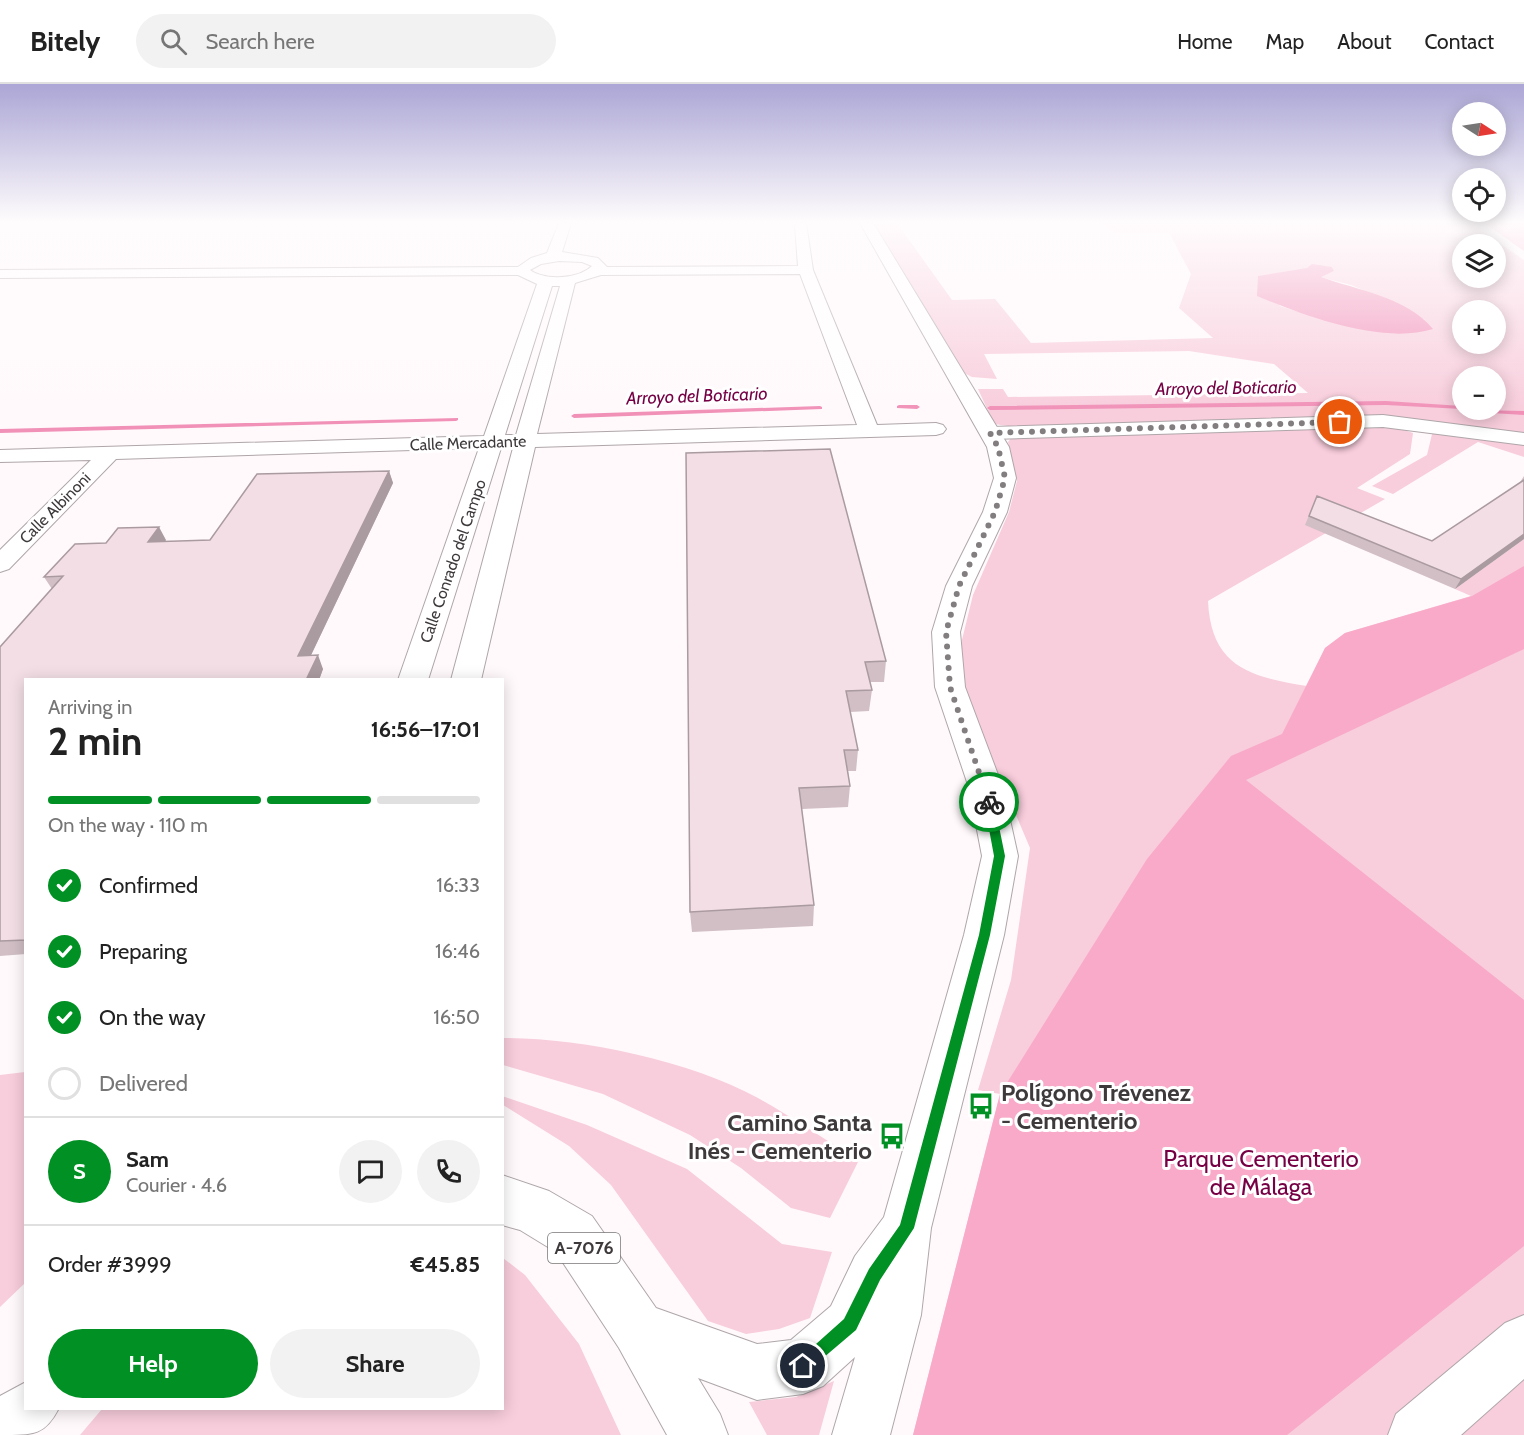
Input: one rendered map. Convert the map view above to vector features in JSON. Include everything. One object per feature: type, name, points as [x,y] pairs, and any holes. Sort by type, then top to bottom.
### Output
[{"type":"main road","name":"Calle Conrado del Campo","points":[[414,678],[544,286]]},
{"type":"main road","name":"Calle Conrado del Campo","points":[[467,678],[567,286]]},
{"type":"main road","points":[[812,286],[869,430]]},
{"type":"main road","points":[[861,1435],[894,1315],[906,1228],[984,935],[1000,856],[986,788],[950,687],[946,632],[959,586],[995,512],[1005,478],[998,447],[903,286]]},
{"type":"main road","points":[[990,433],[1383,421],[1524,439]]},
{"type":"main road","name":"Calle Mercadante","points":[[0,456],[936,429]]},
{"type":"main road","name":"Calle Albinoni","points":[[0,564],[110,453]]},
{"type":"main road","name":"A-7076","points":[[504,1201],[531,1209],[574,1234],[638,1329],[699,1435]]},
{"type":"main road","points":[[638,1329],[758,1372],[803,1366],[850,1325],[874,1275],[906,1228]]},
{"type":"main road","points":[[1417,1435],[1524,1342]]},
{"type":"main road","points":[[0,1432],[29,1410]]},
{"type":"main road","points":[[17,1435],[31,1410]]},
{"type":"green space","points":[[911,286],[942,286],[952,300],[995,299],[1031,343],[1213,338],[1179,308],[1187,286],[1265,286],[1280,306],[1331,322],[1389,333],[1425,320],[1406,308],[1354,286],[1506,288],[1506,286],[1524,286],[1524,435],[1404,420],[1015,427],[994,424],[978,389],[1003,389],[1008,397],[1308,393],[1274,364],[1189,351],[984,354],[997,379],[972,377],[964,373]]},
{"type":"green space","name":"Parque Cementerio de Málaga","points":[[1392,426],[1413,433],[1410,454],[1357,488],[1385,499],[1208,601],[1211,623],[1217,640],[1225,654],[1237,665],[1267,678],[1307,686],[1325,648],[1345,633],[1471,596],[1455,589],[1524,539],[1524,1435],[913,1435],[1000,1094],[978,1090],[1011,980],[1030,848],[965,695],[960,648],[973,595],[1009,512],[1017,481],[1008,442],[1013,436]]},
{"type":"green space","points":[[1433,430],[1524,442],[1524,457],[1478,442],[1393,494],[1372,486],[1427,455]]},
{"type":"green space","name":"Parque Cementerio de Málaga","points":[[1524,566],[1524,649],[1246,780],[1524,1000],[1524,1246],[1287,1435],[913,1435],[1000,1094],[1147,859],[1231,756],[1282,734],[1325,648],[1345,633],[1472,596]]},
{"type":"green space","points":[[504,1038],[566,1042],[600,1047],[667,1062],[700,1073],[758,1098],[859,1160],[830,1218],[791,1208],[741,1168],[690,1135],[603,1094],[504,1065]]},
{"type":"green space","points":[[24,1072],[24,1284],[0,1307],[0,1075]]},
{"type":"green space","points":[[504,1097],[587,1125],[687,1169],[782,1244],[832,1252],[810,1318],[779,1329],[746,1334],[708,1321],[611,1185],[569,1146],[504,1106]]},
{"type":"green space","points":[[504,1259],[525,1275],[579,1344],[621,1435],[80,1435],[101,1410],[504,1410]]},
{"type":"green space","points":[[834,1381],[819,1435],[767,1435],[749,1402],[796,1397]]},
{"type":"shaded area","points":[[1257,286],[1349,286],[1381,296],[1410,309],[1433,329],[1413,333],[1368,331],[1320,319],[1257,296]]},
{"type":"building","points":[[830,449],[886,661],[865,662],[872,690],[846,691],[858,750],[844,750],[850,786],[799,788],[814,905],[690,912],[686,453]]},
{"type":"building","points":[[389,471],[298,656],[318,655],[307,678],[24,678],[24,940],[0,941],[0,647],[63,576],[44,577],[75,544],[106,543],[118,528],[159,527],[148,542],[210,540],[257,474]]},
{"type":"building","points":[[1524,480],[1524,534],[1461,579],[1309,516],[1317,496],[1432,541]]},
{"type":"waterway","name":"Arroyo del Boticario","points":[[990,408],[1386,403],[1452,407]]},
{"type":"waterway","points":[[899,407],[917,407]]},
{"type":"waterway","name":"Arroyo del Boticario","points":[[574,416],[820,408]]},
{"type":"waterway","name":"Arroyo del Boticario","points":[[1506,412],[1524,413]]},
{"type":"waterway","points":[[0,431],[456,419]]},
{"type":"way so far","points":[[989,802],[950,687],[946,632],[959,586],[995,512],[1005,478],[998,447],[990,433],[1340,422]]},
{"type":"place","name":"Polígono Trévenez - Cementerio","points":[[981,1106]]},
{"type":"place","name":"Camino Santa Inés - Cementerio","points":[[892,1136]]},
{"type":"route","points":[[803,1366],[850,1325],[874,1275],[906,1228],[984,935],[1000,856],[989,802]]}]
